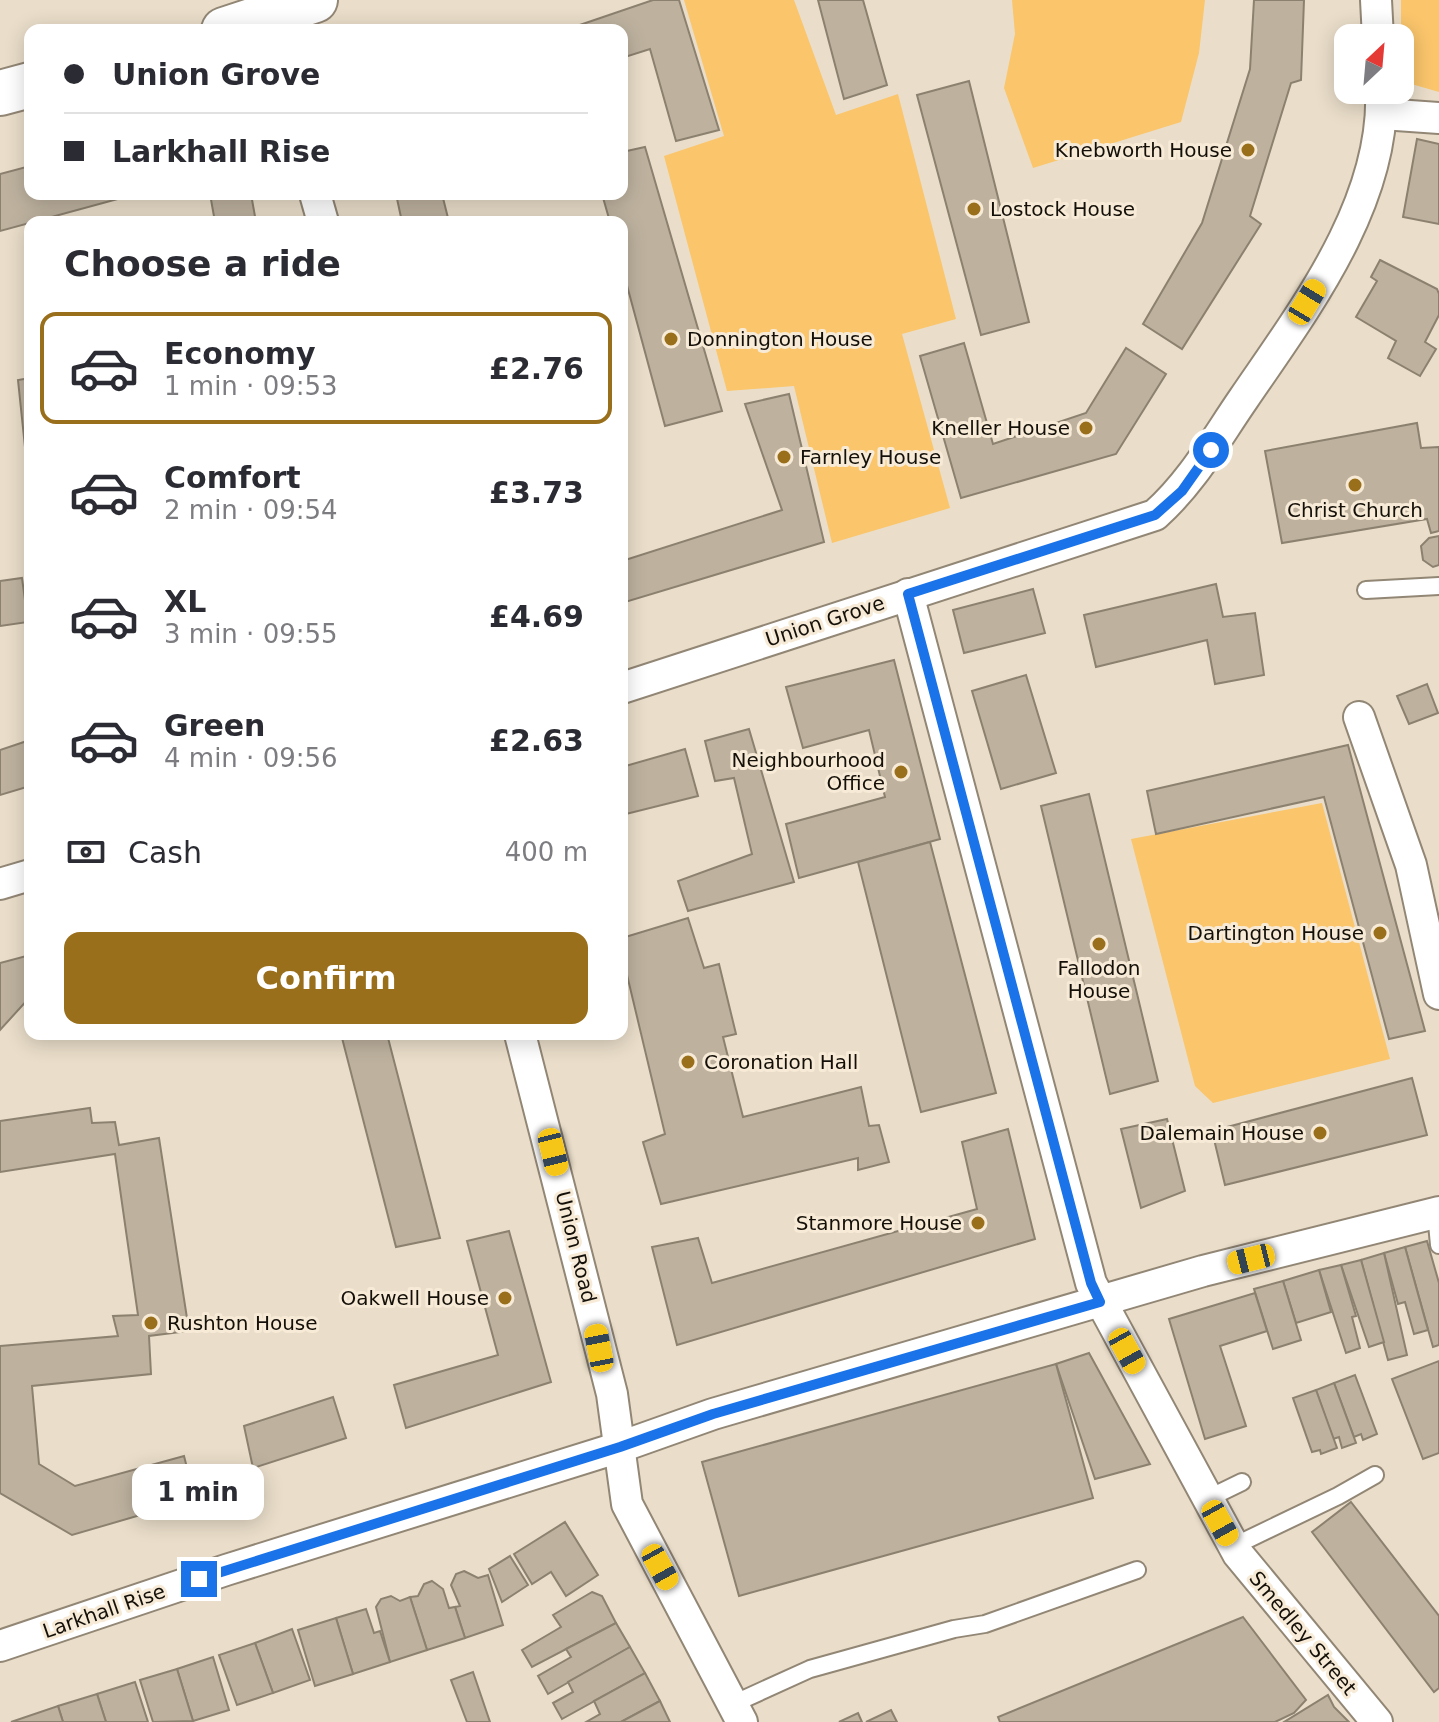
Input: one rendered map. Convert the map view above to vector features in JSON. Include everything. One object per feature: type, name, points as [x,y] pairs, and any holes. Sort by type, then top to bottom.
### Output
[{"type":"main road","points":[[251,19],[315,0]]},
{"type":"main road","points":[[0,93],[24,87]]},
{"type":"street","points":[[1376,0],[1377,24]]},
{"type":"street","name":"Union Grove","points":[[628,686],[1155,515],[1182,491],[1338,253],[1365,187],[1381,104]]},
{"type":"street","points":[[1388,104],[1439,118]]},
{"type":"street","name":"Smedley Street","points":[[908,594],[1091,1283],[1234,1546],[1297,1629],[1377,1722]]},
{"type":"street","points":[[1359,717],[1411,865],[1439,994]]},
{"type":"street","points":[[0,884],[24,877]]},
{"type":"street","name":"Union Road","points":[[522,1040],[591,1305],[632,1515],[738,1713]]},
{"type":"street","name":"Larkhall Rise","points":[[0,1646],[226,1570],[620,1447],[713,1414],[1203,1271],[1438,1212]]},
{"type":"lane","points":[[1366,590],[1439,586]]},
{"type":"lane","points":[[1438,1212],[1439,1245]]},
{"type":"lane","points":[[1234,1546],[1375,1475]]},
{"type":"lane","points":[[1207,1499],[1242,1482]]},
{"type":"lane","points":[[738,1713],[810,1669],[954,1629],[985,1624],[1137,1570]]},
{"type":"shaded area","points":[[684,0],[794,0],[836,115],[898,94],[956,319],[902,334],[950,508],[832,543],[794,386],[727,391],[664,156],[724,136]]},
{"type":"shaded area","points":[[1012,0],[1205,0],[1199,53],[1181,122],[1033,168],[1004,88],[1015,34]]},
{"type":"shaded area","points":[[1401,0],[1439,0],[1439,92],[1414,85],[1414,24],[1401,24]]},
{"type":"shaded area","points":[[1322,803],[1390,1059],[1213,1103],[1195,1086],[1131,839]]},
{"type":"building","points":[[653,0],[679,0],[719,130],[676,141],[650,49],[628,56],[628,24],[583,24]]},
{"type":"building","points":[[818,0],[863,0],[887,85],[844,99]]},
{"type":"building","name":"Knebworth House","points":[[1254,0],[1304,0],[1301,80],[1291,83],[1250,216],[1261,224],[1182,349],[1143,324],[1202,223],[1250,69]]},
{"type":"building","name":"Lostock House","points":[[969,81],[1029,322],[981,335],[917,95]]},
{"type":"building","points":[[1417,139],[1439,144],[1439,224],[1403,217]]},
{"type":"building","name":"Donnington House","points":[[645,147],[722,411],[665,426],[628,289],[628,216],[608,216],[604,200],[628,200],[628,151]]},
{"type":"building","points":[[24,168],[24,200],[114,200],[55,216],[24,216],[24,224],[0,231],[0,174]]},
{"type":"building","points":[[211,200],[252,200],[255,216],[214,216]]},
{"type":"building","points":[[397,200],[444,200],[448,216],[401,216]]},
{"type":"building","points":[[1380,260],[1437,289],[1439,294],[1439,315],[1425,342],[1436,349],[1420,376],[1388,358],[1396,341],[1356,317],[1377,281],[1371,277]]},
{"type":"building","name":"Kneller House","points":[[964,343],[993,444],[1086,413],[1126,348],[1166,374],[1116,454],[961,498],[920,356]]},
{"type":"building","points":[[24,379],[24,438],[18,380]]},
{"type":"building","name":"Farnley House","points":[[789,394],[824,542],[628,601],[628,559],[782,510],[745,404]]},
{"type":"building","name":"Christ Church","points":[[1417,423],[1421,448],[1439,447],[1439,531],[1431,533],[1427,519],[1282,543],[1265,451]]},
{"type":"building","points":[[1439,536],[1439,565],[1433,567],[1423,560],[1421,546],[1429,538]]},
{"type":"building","points":[[22,578],[24,623],[0,626],[0,581]]},
{"type":"building","points":[[1216,584],[1223,617],[1255,613],[1264,675],[1215,684],[1207,640],[1096,667],[1084,615]]},
{"type":"building","points":[[1033,589],[1045,633],[964,653],[953,610]]},
{"type":"building","name":"Neighbourhood Office","points":[[894,660],[940,839],[799,878],[786,824],[885,797],[869,730],[803,748],[786,687]]},
{"type":"building","points":[[1026,675],[1056,773],[1001,789],[972,691]]},
{"type":"building","points":[[1427,684],[1438,713],[1409,724],[1397,696]]},
{"type":"building","points":[[749,729],[794,882],[688,911],[678,881],[752,854],[734,778],[715,781],[705,741]]},
{"type":"building","points":[[24,742],[24,788],[0,795],[0,750]]},
{"type":"building","name":"Dartington House","points":[[1348,745],[1425,1031],[1389,1039],[1324,797],[1156,834],[1147,791]]},
{"type":"building","points":[[685,749],[698,796],[628,814],[628,765]]},
{"type":"building","name":"Fallodon House","points":[[1089,794],[1158,1081],[1110,1094],[1041,806]]},
{"type":"building","points":[[930,842],[996,1093],[921,1112],[858,862]]},
{"type":"building","name":"Coronation Hall","points":[[688,918],[704,968],[719,964],[736,1034],[723,1037],[743,1117],[861,1087],[869,1126],[879,1125],[889,1162],[858,1170],[858,1158],[661,1204],[643,1142],[665,1134],[628,979],[628,936]]},
{"type":"building","points":[[24,957],[24,1004],[0,1030],[0,963]]},
{"type":"building","points":[[343,1040],[389,1040],[440,1238],[396,1247]]},
{"type":"building","name":"Dalemain House","points":[[1412,1078],[1427,1135],[1225,1185],[1212,1131]]},
{"type":"building","name":"Rushton House","points":[[90,1108],[92,1123],[115,1122],[119,1145],[159,1138],[189,1331],[149,1336],[151,1374],[32,1386],[39,1464],[75,1486],[184,1456],[195,1499],[72,1535],[0,1493],[0,1346],[118,1336],[113,1316],[138,1315],[115,1154],[0,1172],[0,1121]]},
{"type":"building","points":[[1167,1119],[1185,1191],[1141,1208],[1121,1129]]},
{"type":"building","name":"Stanmore House","points":[[1008,1129],[1035,1239],[677,1345],[652,1247],[698,1238],[712,1283],[977,1209],[962,1142]]},
{"type":"building","name":"Oakwell House","points":[[509,1231],[551,1382],[406,1428],[394,1385],[498,1355],[467,1241]]},
{"type":"building","points":[[1427,1241],[1439,1283],[1439,1345],[1433,1347],[1405,1247]]},
{"type":"building","points":[[1405,1247],[1428,1330],[1414,1334],[1405,1302],[1398,1304],[1384,1253]]},
{"type":"building","points":[[1384,1253],[1407,1355],[1388,1360],[1361,1260]]},
{"type":"building","points":[[1361,1260],[1384,1342],[1369,1347],[1341,1265]]},
{"type":"building","points":[[1341,1265],[1356,1316],[1352,1317],[1360,1348],[1346,1353],[1319,1270]]},
{"type":"building","points":[[1319,1270],[1331,1312],[1296,1323],[1283,1281]]},
{"type":"building","points":[[1283,1281],[1301,1340],[1273,1349],[1254,1289]]},
{"type":"building","points":[[1255,1293],[1267,1331],[1220,1346],[1246,1426],[1205,1439],[1169,1319]]},
{"type":"building","points":[[1089,1353],[1150,1464],[1095,1479],[1056,1364]]},
{"type":"building","points":[[1439,1361],[1439,1453],[1423,1459],[1392,1379]]},
{"type":"building","points":[[1056,1364],[1093,1498],[739,1596],[702,1462]]},
{"type":"building","points":[[1355,1375],[1377,1434],[1363,1440],[1361,1434],[1354,1437],[1334,1383]]},
{"type":"building","points":[[1334,1383],[1356,1443],[1342,1448],[1339,1437],[1333,1439],[1316,1390]]},
{"type":"building","points":[[1316,1390],[1337,1448],[1321,1454],[1320,1450],[1312,1452],[1293,1398]]},
{"type":"building","points":[[333,1397],[346,1438],[253,1468],[244,1426]]},
{"type":"building","points":[[1351,1502],[1439,1616],[1439,1688],[1434,1692],[1312,1532]]},
{"type":"building","points":[[565,1522],[598,1575],[566,1596],[551,1572],[532,1584],[514,1554]]},
{"type":"building","points":[[510,1556],[528,1585],[502,1602],[489,1569]]},
{"type":"building","points":[[464,1571],[478,1578],[488,1575],[503,1625],[465,1638],[455,1607],[460,1606],[451,1585],[456,1574]]},
{"type":"building","points":[[432,1581],[443,1589],[449,1608],[455,1607],[465,1638],[427,1650],[410,1597],[418,1596],[424,1584]]},
{"type":"building","points":[[592,1592],[602,1596],[616,1623],[532,1667],[522,1650],[561,1627],[553,1615]]},
{"type":"building","points":[[391,1596],[400,1601],[410,1597],[427,1650],[390,1662],[376,1607],[381,1599]]},
{"type":"building","points":[[366,1609],[374,1633],[380,1631],[390,1662],[353,1674],[336,1618]]},
{"type":"building","points":[[1243,1617],[1306,1700],[1294,1713],[1275,1722],[1000,1722],[998,1717]]},
{"type":"building","points":[[336,1618],[353,1674],[315,1686],[298,1630]]},
{"type":"building","points":[[616,1623],[630,1647],[548,1694],[538,1676],[571,1657],[566,1649]]},
{"type":"building","points":[[292,1629],[310,1680],[273,1693],[255,1643]]},
{"type":"building","points":[[255,1643],[273,1693],[237,1705],[219,1655]]},
{"type":"building","points":[[630,1647],[645,1673],[562,1719],[553,1703],[573,1692],[568,1682]]},
{"type":"building","points":[[213,1657],[229,1710],[193,1721],[177,1669]]},
{"type":"building","points":[[177,1669],[193,1721],[153,1722],[140,1680]]},
{"type":"building","points":[[473,1672],[490,1722],[467,1722],[451,1680]]},
{"type":"building","points":[[645,1673],[660,1701],[621,1722],[586,1722],[600,1714],[594,1701]]},
{"type":"building","points":[[135,1682],[148,1722],[106,1722],[97,1694]]},
{"type":"building","points":[[97,1694],[106,1722],[63,1722],[58,1706]]},
{"type":"building","points":[[1328,1695],[1334,1707],[1349,1722],[1284,1722]]},
{"type":"building","points":[[660,1701],[670,1722],[621,1722]]},
{"type":"building","points":[[58,1706],[63,1722],[11,1722]]},
{"type":"building","points":[[891,1710],[897,1722],[866,1722]]},
{"type":"building","points":[[858,1713],[862,1722],[839,1722]]},
{"type":"place","name":"Knebworth House","points":[[1248,150]]},
{"type":"place","name":"Lostock House","points":[[974,209]]},
{"type":"place","name":"Donnington House","points":[[671,339]]},
{"type":"place","name":"Kneller House","points":[[1086,428]]},
{"type":"place","name":"Farnley House","points":[[784,457]]},
{"type":"place","name":"Christ Church","points":[[1355,485]]},
{"type":"place","name":"Neighbourhood Office","points":[[901,772]]},
{"type":"place","name":"Dartington House","points":[[1380,933]]},
{"type":"place","name":"Fallodon House","points":[[1099,944]]},
{"type":"place","name":"Coronation Hall","points":[[688,1062]]},
{"type":"place","name":"Dalemain House","points":[[1320,1133]]},
{"type":"place","name":"Stanmore House","points":[[978,1223]]},
{"type":"place","name":"Oakwell House","points":[[505,1298]]},
{"type":"place","name":"Rushton House","points":[[151,1323]]},
{"type":"route","points":[[199,1579],[620,1447],[692,1420],[1100,1302],[1091,1283],[1013,979],[908,594],[1155,515],[1182,491],[1211,450]]}]
